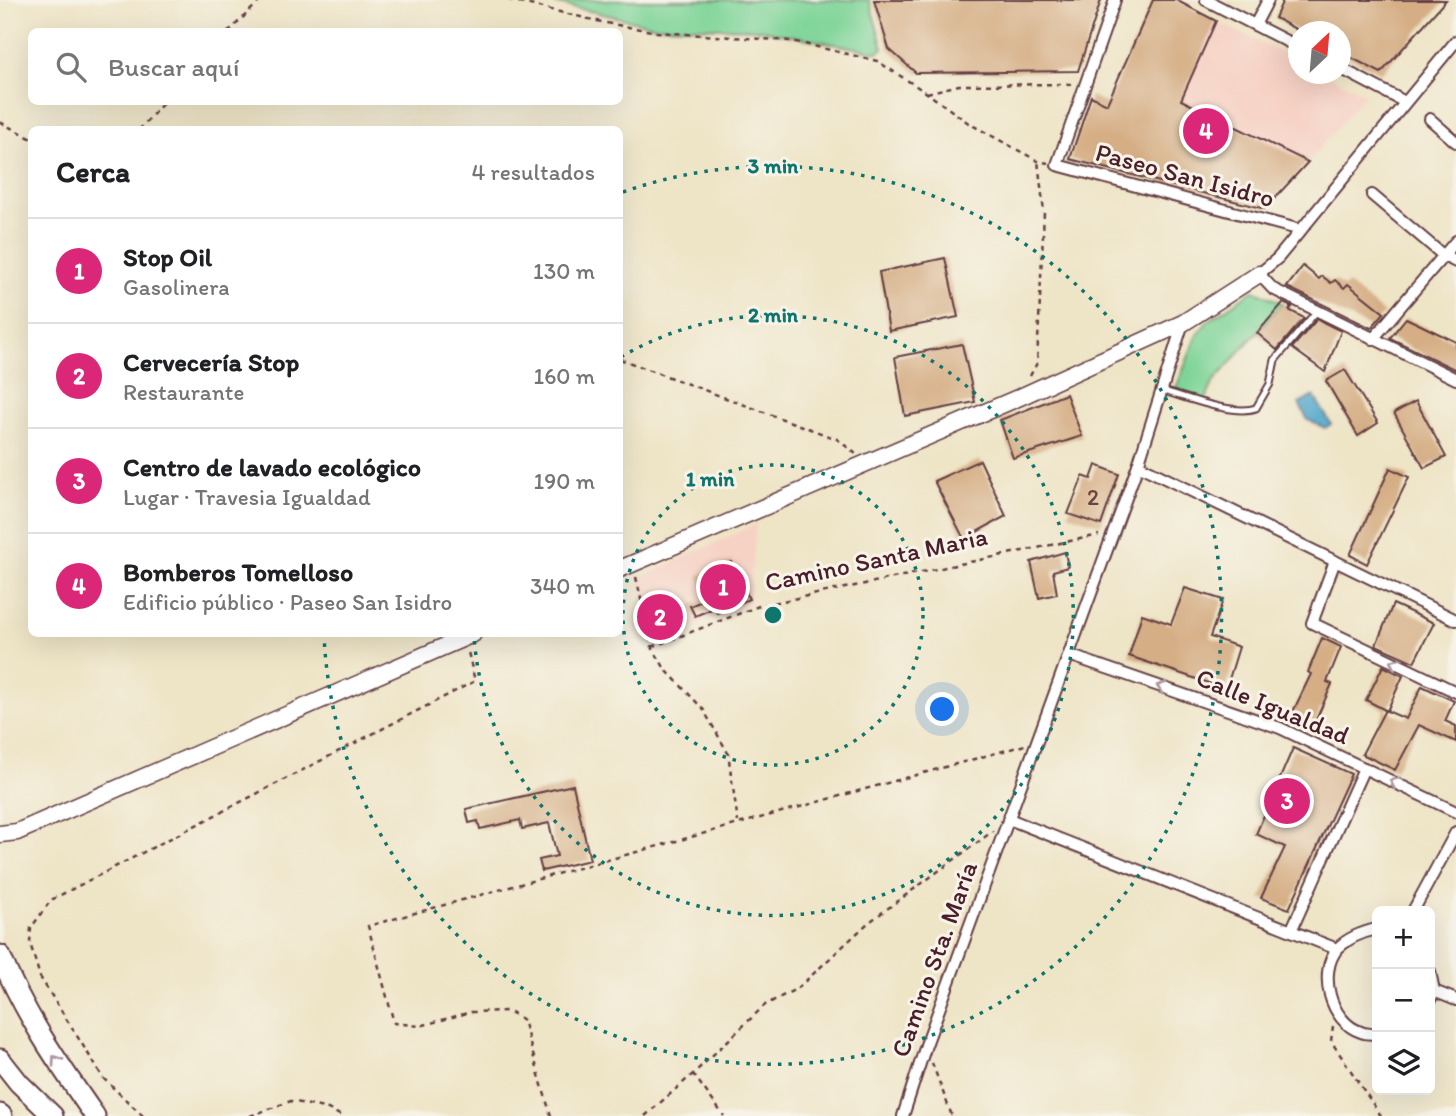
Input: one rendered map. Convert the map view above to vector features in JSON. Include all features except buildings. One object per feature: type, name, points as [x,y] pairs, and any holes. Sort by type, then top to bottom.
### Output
[{"type":"highway","points":[[0,955],[47,1048],[95,1116]]},
{"type":"highway","points":[[0,1059],[19,1083],[53,1116]]},
{"type":"main road","points":[[626,566],[1020,397],[1183,323],[1259,274]]},
{"type":"main road","points":[[0,845],[17,832],[463,637]]},
{"type":"main road","points":[[0,834],[17,832]]},
{"type":"street","points":[[1057,165],[1114,0]]},
{"type":"street","points":[[1206,0],[1288,42]]},
{"type":"street","points":[[1255,25],[1268,0]]},
{"type":"street","name":"Paseo San Isidro","points":[[1259,274],[1278,258],[1456,41]]},
{"type":"street","points":[[1351,74],[1405,102]]},
{"type":"street","points":[[1430,119],[1456,142]]},
{"type":"street","name":"Paseo San Isidro","points":[[1057,165],[1301,230]]},
{"type":"street","points":[[1371,195],[1444,256],[1456,262]]},
{"type":"street","points":[[1373,339],[1456,242]]},
{"type":"street","points":[[1259,274],[1273,289],[1456,379]]},
{"type":"street","points":[[1183,323],[1138,465],[1009,819],[1337,949]]},
{"type":"street","points":[[1138,465],[1456,620]]},
{"type":"street","points":[[1335,561],[1312,624],[1456,692]]},
{"type":"street","name":"Calle Igualdad","points":[[1069,654],[1280,728],[1456,811]]},
{"type":"street","points":[[1291,931],[1364,768]]},
{"type":"street","name":"Camino Sta. María","points":[[903,1116],[926,1045],[1009,819]]},
{"type":"street","points":[[1416,906],[1456,832]]},
{"type":"street","points":[[1372,930],[1360,932],[1337,949],[1326,978],[1335,1012],[1359,1032],[1372,1033]]},
{"type":"street","points":[[1435,996],[1456,1000]]},
{"type":"lane","points":[[1163,391],[1247,411],[1256,408],[1269,384],[1275,360],[1317,311]]},
{"type":"path","points":[[232,28],[261,0]]},
{"type":"path","points":[[509,0],[657,32],[792,41],[877,61],[970,124],[1038,161],[1057,165]]},
{"type":"path","points":[[927,93],[959,85],[1085,84]]},
{"type":"path","points":[[143,126],[161,105]]},
{"type":"path","points":[[0,122],[28,137]]},
{"type":"path","points":[[1020,397],[1037,363],[1044,212],[1038,161]]},
{"type":"path","points":[[623,360],[837,439],[866,462]]},
{"type":"path","name":"Camino Santa Maria","points":[[652,647],[760,606],[1114,532]]},
{"type":"path","points":[[626,566],[652,647],[665,669],[703,709],[728,753],[738,823]]},
{"type":"path","points":[[143,1116],[104,1079],[40,977],[30,943],[31,928],[51,900],[475,681],[468,637]]},
{"type":"path","points":[[551,1116],[523,1020],[509,1011],[471,1012],[420,1026],[394,1023],[368,926],[1037,741]]},
{"type":"path","points":[[645,1116],[694,1074],[765,1005],[798,988],[868,923],[1009,819]]},
{"type":"path","points":[[1335,1012],[1331,1041],[1381,1116]]},
{"type":"path","points":[[926,1045],[952,1116]]},
{"type":"path","points":[[694,1074],[724,1116]]},
{"type":"path","points":[[250,1116],[291,1101],[328,1109],[342,1116]]},
{"type":"shaded area","points":[[1216,21],[1288,56],[1288,84],[1345,84],[1366,94],[1308,162],[1181,100]]},
{"type":"shaded area","points":[[756,524],[749,605],[654,642],[639,578]]},
{"type":"green space","points":[[541,0],[869,0],[883,48],[878,52],[871,51],[756,29],[656,26]]},
{"type":"green space","points":[[1254,290],[1282,303],[1214,381],[1205,401],[1175,391],[1197,335],[1208,321]]},
{"type":"water","points":[[1314,396],[1331,424],[1325,428],[1308,420],[1299,404]]},
{"type":"place","name":"Bomberos Tomelloso","points":[[1206,131]]},
{"type":"place","name":"Stop Oil","points":[[723,587]]},
{"type":"place","name":"Cervecería Stop","points":[[660,617]]},
{"type":"place","name":"Centro de lavado ecológico","points":[[1287,801]]}]
